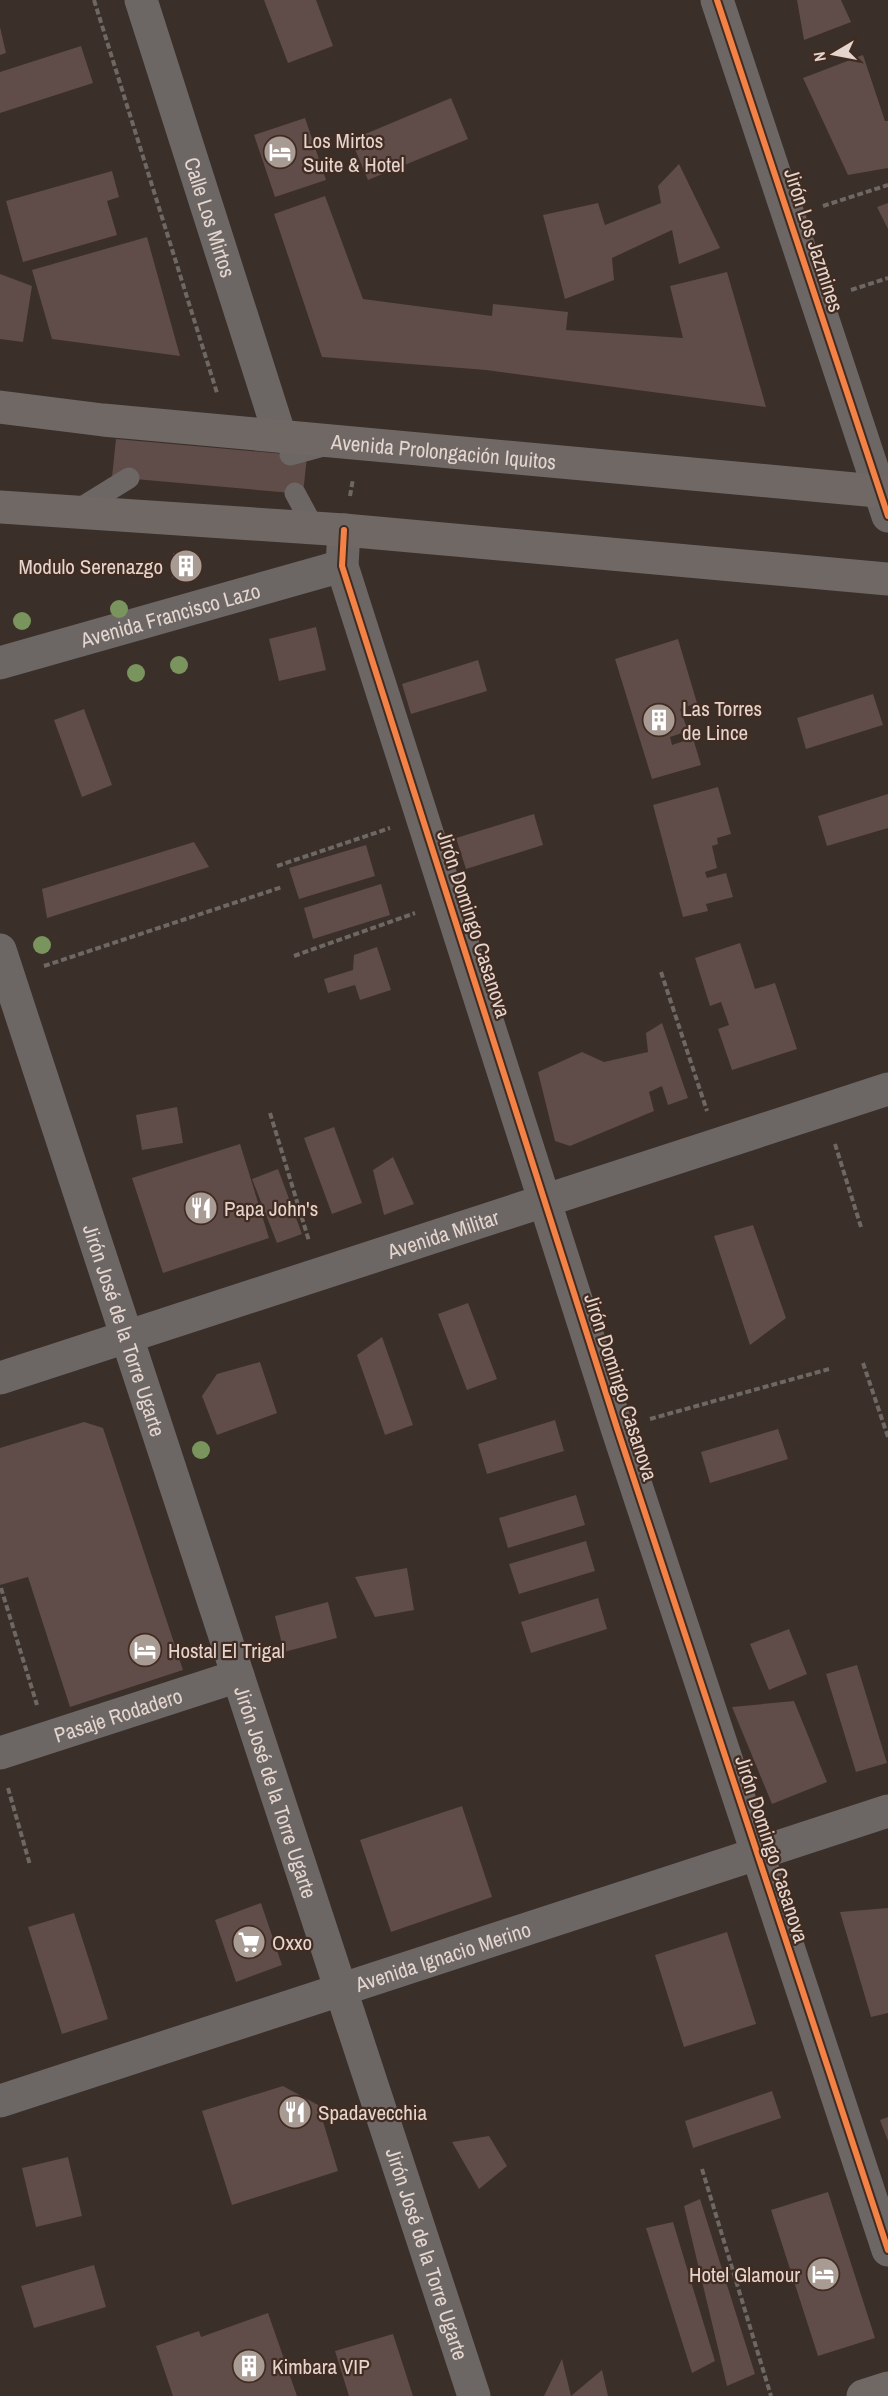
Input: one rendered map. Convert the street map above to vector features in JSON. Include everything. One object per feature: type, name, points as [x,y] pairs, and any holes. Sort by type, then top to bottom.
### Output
[{"type":"main road","name":"Avenida Prolongación Iquitos","points":[[0,407],[115,430],[229,431],[285,446],[349,443],[885,500]]},
{"type":"main road","points":[[0,507],[329,529],[888,579]]},
{"type":"main road","points":[[863,2396],[888,2388]]},
{"type":"street","name":"Calle Los Mirtos","points":[[141,0],[285,446]]},
{"type":"street","name":"Jirón Los Jazmines","points":[[717,0],[885,500]]},
{"type":"street","name":"Jirón Domingo Casanova","points":[[329,529],[617,1428],[888,2250]]},
{"type":"street","name":"Avenida Francisco Lazo","points":[[0,663],[342,566]]},
{"type":"street","name":"Jirón José de la Torre Ugarte","points":[[5,964],[12,1029],[126,1337],[474,2396]]},
{"type":"street","name":"Avenida Militar","points":[[0,1378],[888,1089]]},
{"type":"street","name":"Pasaje Rodadero","points":[[3,1768],[47,1738],[238,1676]]},
{"type":"street","name":"Avenida Ignacio Merino","points":[[0,2101],[888,1811]]},
{"type":"lane","points":[[73,513],[129,478]]},
{"type":"lane","points":[[295,493],[329,529]]},
{"type":"path","points":[[94,0],[229,431]]},
{"type":"path","points":[[789,217],[888,185]]},
{"type":"path","points":[[329,529],[349,443]]},
{"type":"path","points":[[277,866],[423,817]]},
{"type":"path","points":[[5,964],[282,887]]},
{"type":"path","points":[[294,956],[449,901]]},
{"type":"path","points":[[662,972],[717,1144]]},
{"type":"path","points":[[824,1110],[861,1227]]},
{"type":"path","points":[[270,1113],[318,1274]]},
{"type":"path","points":[[863,1362],[888,1437]]},
{"type":"path","points":[[617,1428],[829,1369]]},
{"type":"path","points":[[1,1588],[47,1738]]},
{"type":"path","points":[[3,1768],[30,1865]]},
{"type":"path","points":[[702,2169],[771,2396]]},
{"type":"building","points":[[264,0],[316,0],[333,46],[288,63]]},
{"type":"building","points":[[797,0],[841,0],[851,22],[804,40]]},
{"type":"building","points":[[0,27],[6,53],[0,55]]},
{"type":"building","points":[[81,46],[93,83],[0,113],[0,72]]},
{"type":"building","points":[[863,55],[885,121],[888,121],[888,168],[848,175],[803,78]]},
{"type":"building","points":[[451,98],[468,139],[368,180],[351,140]]},
{"type":"building","points":[[305,118],[326,180],[275,197],[254,135]]},
{"type":"building","points":[[679,164],[720,248],[679,264],[672,230],[612,258],[614,280],[565,299],[543,215],[598,203],[605,225],[661,203],[658,186]]},
{"type":"building","points":[[112,171],[119,197],[107,201],[117,235],[23,262],[6,201]]},
{"type":"building","points":[[325,196],[363,299],[492,316],[493,304],[568,312],[566,330],[683,338],[670,286],[727,272],[766,407],[486,370],[322,357],[274,214]]},
{"type":"building","points":[[888,203],[888,229],[877,207]]},
{"type":"building","points":[[147,237],[180,356],[52,339],[32,270]]},
{"type":"building","points":[[0,274],[32,286],[23,342],[0,339]]},
{"type":"building","points":[[116,439],[307,456],[303,494],[112,477]]},
{"type":"building","name":"Modulo Serenazgo","points":[[173,553],[199,555],[197,580],[172,578]]},
{"type":"building","points":[[316,627],[326,670],[279,681],[269,639]]},
{"type":"building","name":"Las Torres de Lince","points":[[678,639],[697,703],[680,709],[688,731],[670,737],[672,745],[693,738],[701,765],[652,779],[615,659]]},
{"type":"building","points":[[478,660],[487,691],[411,714],[402,684]]},
{"type":"building","points":[[873,694],[883,725],[806,749],[797,718]]},
{"type":"building","points":[[84,709],[112,785],[82,797],[54,720]]},
{"type":"building","points":[[718,787],[731,834],[717,838],[718,844],[712,846],[717,868],[705,872],[707,878],[726,873],[733,897],[706,904],[708,911],[683,917],[653,805]]},
{"type":"building","points":[[888,794],[888,828],[827,846],[818,816]]},
{"type":"building","points":[[534,814],[543,845],[466,869],[456,838]]},
{"type":"building","points":[[194,842],[209,867],[47,918],[42,889]]},
{"type":"building","points":[[366,845],[375,876],[299,899],[289,868]]},
{"type":"building","points":[[381,884],[390,915],[313,939],[304,908]]},
{"type":"building","points":[[740,943],[755,989],[775,983],[797,1049],[732,1070],[718,1029],[729,1025],[721,1002],[710,1006],[695,958]]},
{"type":"building","points":[[377,947],[391,990],[360,1000],[355,985],[328,993],[324,979],[353,970],[354,955]]},
{"type":"building","points":[[662,1023],[688,1098],[668,1105],[662,1086],[649,1092],[654,1111],[570,1146],[555,1141],[538,1072],[582,1052],[604,1062],[648,1052],[646,1033]]},
{"type":"building","points":[[177,1107],[183,1143],[142,1150],[136,1115]]},
{"type":"building","points":[[334,1127],[362,1203],[332,1214],[304,1138]]},
{"type":"building","name":"Papa John's","points":[[240,1144],[269,1238],[163,1273],[132,1178]]},
{"type":"building","points":[[393,1157],[414,1204],[384,1215],[373,1170]]},
{"type":"building","points":[[278,1169],[302,1234],[277,1243],[252,1179]]},
{"type":"building","points":[[753,1225],[786,1318],[750,1345],[714,1236]]},
{"type":"building","points":[[468,1303],[497,1379],[467,1390],[438,1314]]},
{"type":"building","points":[[382,1337],[413,1425],[385,1435],[357,1355]]},
{"type":"building","points":[[260,1362],[277,1413],[217,1435],[202,1396],[217,1374]]},
{"type":"building","points":[[555,1420],[564,1451],[487,1474],[478,1444]]},
{"type":"building","points":[[84,1422],[103,1428],[183,1670],[70,1707],[28,1577],[0,1585],[0,1448]]},
{"type":"building","points":[[778,1429],[788,1459],[710,1483],[701,1452]]},
{"type":"building","points":[[576,1495],[585,1525],[508,1548],[499,1518]]},
{"type":"building","points":[[586,1541],[595,1571],[519,1594],[509,1564]]},
{"type":"building","points":[[407,1568],[414,1610],[375,1617],[355,1577]]},
{"type":"building","points":[[598,1598],[607,1629],[531,1653],[521,1622]]},
{"type":"building","points":[[328,1602],[337,1638],[284,1652],[275,1616]]},
{"type":"building","points":[[789,1629],[807,1674],[769,1690],[750,1644]]},
{"type":"building","points":[[857,1665],[887,1763],[856,1772],[826,1674]]},
{"type":"building","points":[[794,1701],[827,1782],[772,1804],[732,1707]]},
{"type":"building","points":[[462,1806],[492,1897],[391,1932],[360,1840]]},
{"type":"building","name":"Oxxo","points":[[261,1903],[282,1965],[236,1982],[215,1920]]},
{"type":"building","points":[[888,1908],[888,2013],[871,2017],[840,1912]]},
{"type":"building","points":[[74,1913],[108,2019],[62,2034],[28,1927]]},
{"type":"building","points":[[727,1932],[756,2024],[684,2047],[655,1955]]},
{"type":"building","points":[[283,2086],[318,2105],[338,2171],[232,2205],[202,2111]]},
{"type":"building","points":[[772,2091],[781,2118],[693,2148],[685,2121]]},
{"type":"building","points":[[888,2117],[888,2141],[880,2120]]},
{"type":"building","points":[[489,2136],[507,2166],[479,2189],[452,2142]]},
{"type":"building","points":[[68,2157],[82,2216],[36,2227],[22,2168]]},
{"type":"building","name":"Hotel Glamour","points":[[828,2192],[875,2338],[818,2356],[771,2210]]},
{"type":"building","points":[[700,2199],[755,2374],[727,2386],[684,2206]]},
{"type":"building","points":[[673,2222],[715,2361],[692,2373],[646,2228]]},
{"type":"building","points":[[94,2265],[106,2307],[34,2328],[21,2286]]},
{"type":"building","name":"Kimbara VIP","points":[[268,2313],[297,2396],[173,2396],[156,2346],[199,2331],[201,2337]]},
{"type":"building","points":[[393,2334],[413,2396],[349,2396],[335,2351]]},
{"type":"building","points":[[562,2359],[571,2396],[544,2396]]},
{"type":"building","points":[[602,2370],[608,2396],[571,2396]]},
{"type":"cycle path","points":[[717,0],[888,516]]},
{"type":"cycle path","points":[[344,530],[342,566],[617,1428],[888,2250]]},
{"type":"place","name":"Los Mirtos Suite & Hotel","points":[[280,152]]},
{"type":"place","name":"Modulo Serenazgo","points":[[186,566]]},
{"type":"place","name":"Las Torres de Lince","points":[[659,720]]},
{"type":"place","name":"Papa John's","points":[[201,1208]]},
{"type":"place","name":"Hostal El Trigal","points":[[145,1650]]},
{"type":"place","name":"Oxxo","points":[[249,1942]]},
{"type":"place","name":"Spadavecchia","points":[[295,2112]]},
{"type":"place","name":"Hotel Glamour","points":[[823,2274]]},
{"type":"place","name":"Kimbara VIP","points":[[249,2366]]}]
